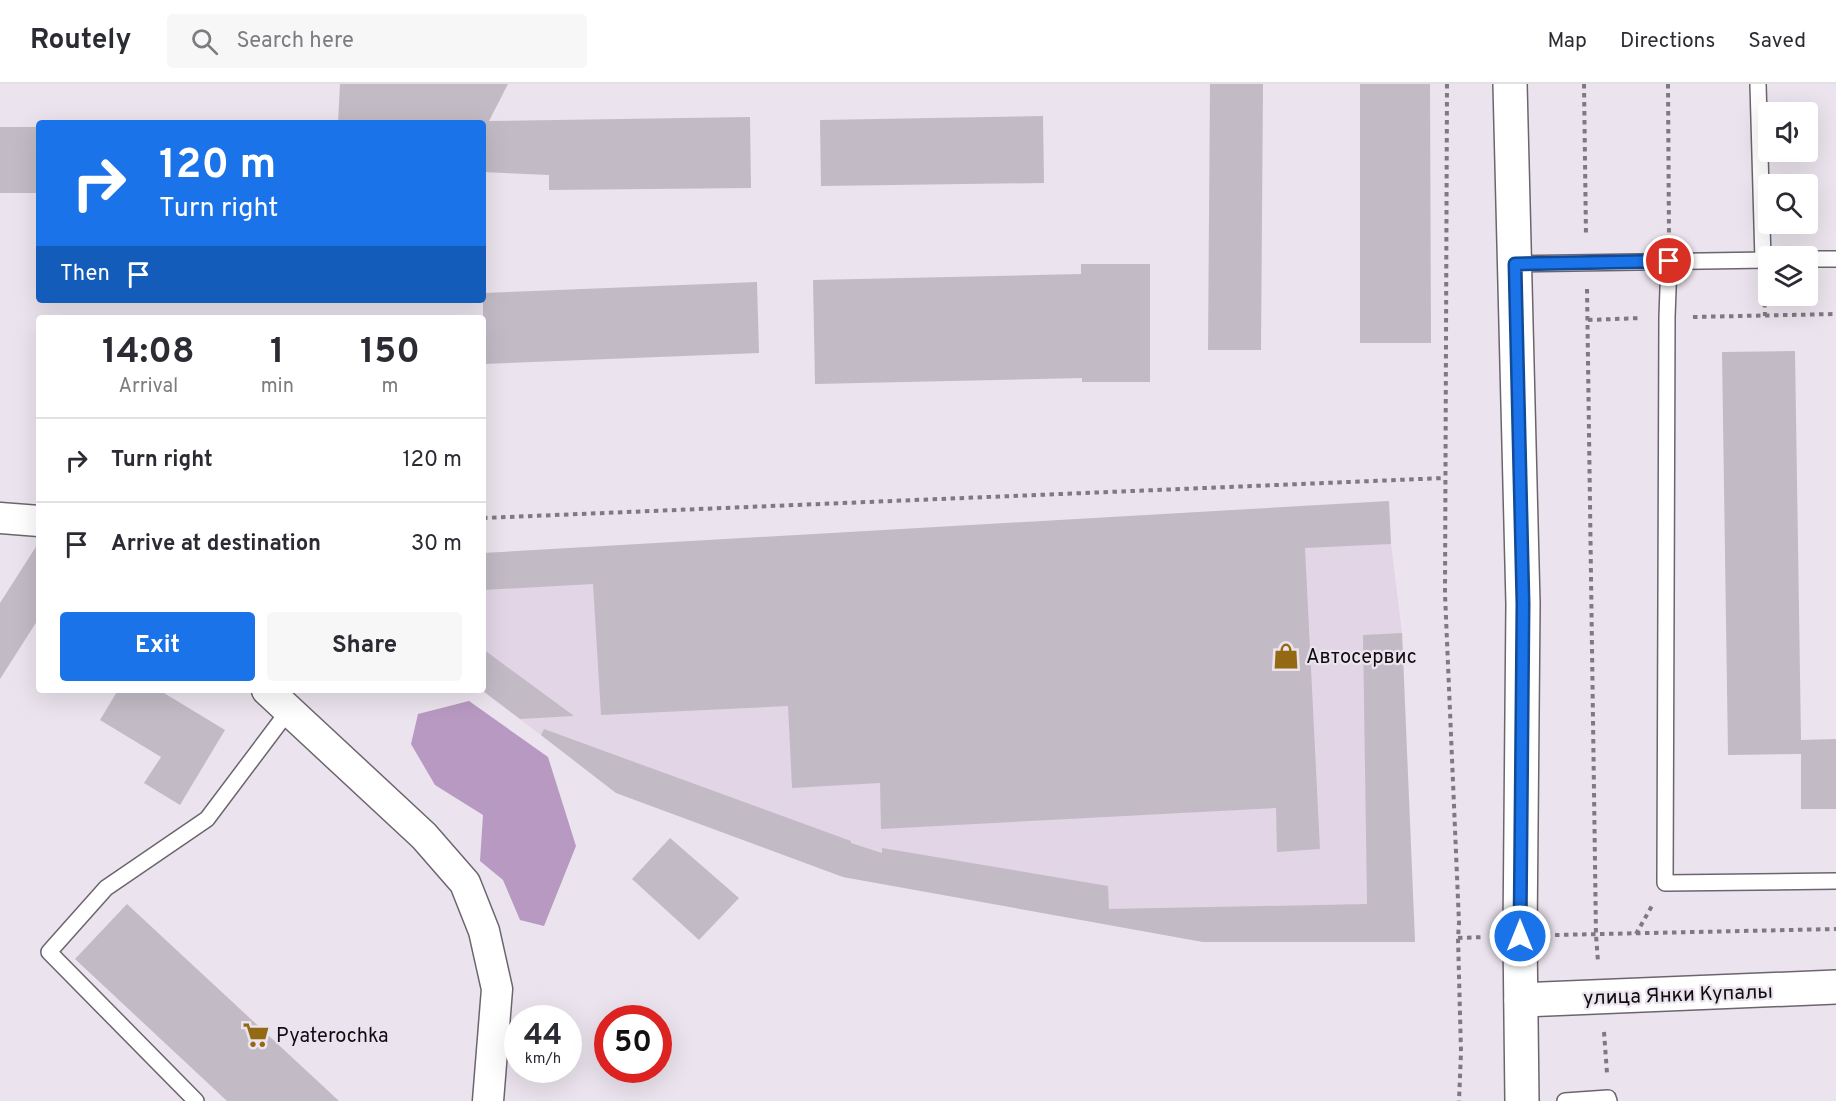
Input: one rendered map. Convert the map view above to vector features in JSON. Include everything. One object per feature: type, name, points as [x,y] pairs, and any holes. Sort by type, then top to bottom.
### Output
[{"type":"main road","points":[[1510,84],[1523,604],[1520,924],[1522,1101]]},
{"type":"main road","name":"улица Янки Купалы","points":[[1521,1000],[1836,987]]},
{"type":"street","points":[[0,518],[36,521]]},
{"type":"street","points":[[270,693],[424,836],[465,883],[484,931],[497,989],[488,1101]]},
{"type":"lane","points":[[1758,84],[1765,246]]},
{"type":"lane","points":[[1818,259],[1836,259]]},
{"type":"lane","points":[[1515,264],[1758,260]]},
{"type":"lane","points":[[1669,261],[1665,883],[1836,881]]},
{"type":"lane","points":[[196,1101],[49,952],[106,888],[207,819],[289,710]]},
{"type":"lane","points":[[1565,1101],[1609,1100]]},
{"type":"path","points":[[1447,84],[1445,594],[1459,923],[1461,1052],[1459,1101]]},
{"type":"path","points":[[1584,84],[1596,935],[1609,1100]]},
{"type":"path","points":[[1668,84],[1669,261]]},
{"type":"path","points":[[1588,320],[1836,314]]},
{"type":"path","points":[[486,518],[1445,478]]},
{"type":"path","points":[[1636,934],[1665,883]]},
{"type":"path","points":[[1596,935],[1836,929]]},
{"type":"shaded area","points":[[1391,544],[1402,633],[1415,942],[1203,942],[843,877],[616,793],[486,693],[486,553]]},
{"type":"shaded area","points":[[469,701],[548,757],[576,846],[544,926],[520,920],[503,880],[480,861],[483,815],[435,785],[411,744],[418,714]]},
{"type":"building","points":[[340,84],[508,84],[489,121],[750,117],[751,188],[549,190],[549,175],[486,172],[486,120],[338,120]]},
{"type":"building","points":[[1210,84],[1263,84],[1261,350],[1208,350]]},
{"type":"building","points":[[1360,84],[1430,84],[1431,343],[1360,343]]},
{"type":"building","points":[[1043,116],[1044,183],[821,186],[820,120]]},
{"type":"building","points":[[0,127],[36,127],[36,193],[0,193]]},
{"type":"building","points":[[1081,264],[1150,264],[1150,382],[1082,382],[1082,378],[815,384],[813,280],[1081,274]]},
{"type":"building","points":[[757,282],[759,353],[486,364],[486,315],[483,315],[483,303],[486,303],[486,293]]},
{"type":"building","points":[[1795,351],[1801,740],[1836,739],[1836,809],[1801,809],[1801,754],[1728,755],[1722,352]]},
{"type":"building","points":[[1389,501],[1391,544],[1305,548],[1320,849],[1277,852],[1276,808],[881,829],[880,783],[792,788],[788,706],[601,715],[593,584],[486,590],[486,553]]},
{"type":"building","points":[[36,547],[36,623],[0,679],[0,603]]},
{"type":"building","points":[[1402,633],[1415,942],[1203,942],[843,877],[616,793],[541,735],[544,729],[882,853],[882,848],[1108,886],[1109,909],[1367,904],[1363,635]]},
{"type":"building","points":[[486,651],[574,716],[520,719],[486,693]]},
{"type":"building","points":[[116,693],[164,693],[225,730],[180,805],[144,783],[161,757],[100,720]]},
{"type":"building","points":[[670,838],[739,898],[699,940],[632,879]]},
{"type":"building","points":[[127,904],[339,1101],[227,1101],[75,959]]},
{"type":"place","name":"Автосервис","points":[[1286,656]]},
{"type":"place","name":"Pyaterochka","points":[[256,1035]]},
{"type":"route","points":[[1520,936],[1523,604],[1515,264],[1669,261]]}]
